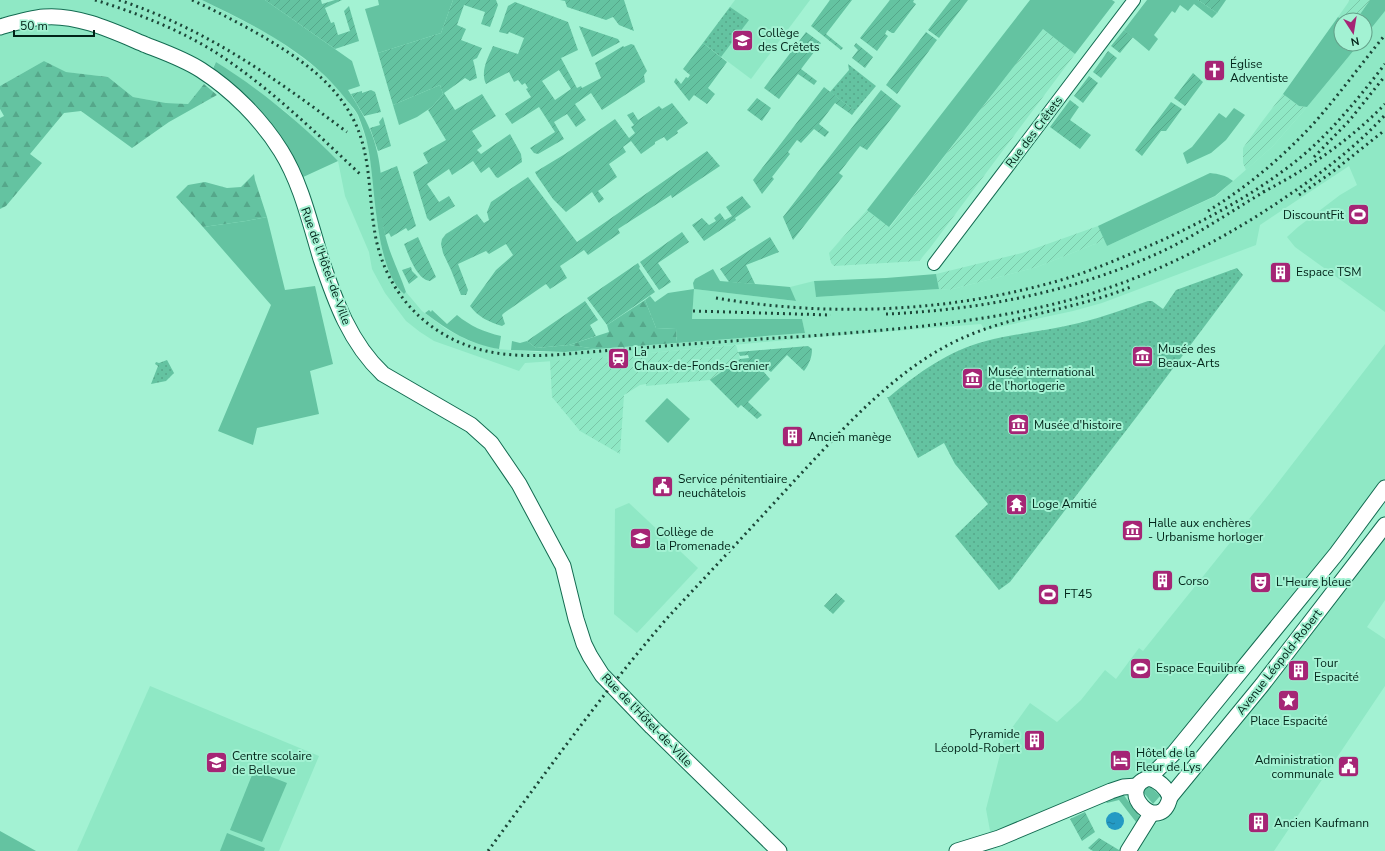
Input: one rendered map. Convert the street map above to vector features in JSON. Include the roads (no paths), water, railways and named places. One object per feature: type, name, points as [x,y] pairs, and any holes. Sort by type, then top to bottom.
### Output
[{"type":"main road","name":"Rue de l'Hôtel-de-Ville","points":[[0,27],[44,17],[63,17],[88,23],[174,56],[200,69],[221,84],[251,113],[281,152],[293,176],[301,195],[340,311],[351,334],[362,351],[372,364],[383,374],[471,426],[491,443],[519,484],[563,566],[576,619],[584,644],[602,675],[652,727],[779,851]]},
{"type":"main road","name":"Avenue Léopold-Robert","points":[[1143,782],[1174,753],[1297,602],[1385,488]]},
{"type":"main road","name":"Avenue Léopold-Robert","points":[[1170,797],[1262,685],[1385,525]]},
{"type":"main road","points":[[1143,782],[1136,794],[1139,803],[1151,814]]},
{"type":"main road","points":[[958,851],[999,838],[1105,793],[1143,782],[1161,784],[1168,792],[1170,797],[1167,806],[1160,812],[1151,814],[1128,851]]},
{"type":"street","name":"Rue des Crêtets","points":[[934,264],[1134,0]]},
{"type":"water","points":[[1115,812],[1121,815],[1124,821],[1121,827],[1115,830],[1109,827],[1106,821],[1109,815]]},
{"type":"railway","points":[[95,0],[157,22],[187,36],[235,65],[254,79],[308,125],[360,174]]},
{"type":"railway","points":[[119,0],[151,12],[211,40],[293,92],[347,132]]},
{"type":"railway","points":[[192,0],[210,8],[275,44],[312,70],[334,90],[343,102],[351,115],[362,142],[368,170],[372,213],[379,250],[386,271],[397,290],[410,307],[426,322],[444,334],[464,344],[486,351],[526,356],[557,355],[918,327],[992,317],[1065,301],[1123,283],[1171,263],[1240,226],[1262,213],[1324,170],[1362,139],[1385,115]]},
{"type":"railway","points":[[1208,211],[1251,182],[1302,136],[1332,102],[1385,35]]},
{"type":"railway","points":[[716,298],[805,308],[895,308],[984,298],[1028,289],[1071,277],[1158,242],[1198,223],[1236,202],[1273,178],[1308,151],[1329,131],[1385,64]]},
{"type":"railway","points":[[1314,157],[1349,121],[1385,76]]},
{"type":"railway","points":[[1263,192],[1296,174],[1328,153],[1358,130],[1385,104]]},
{"type":"railway","points":[[1299,195],[1331,173],[1385,130]]},
{"type":"railway","points":[[886,314],[922,312],[994,303],[1029,296],[1098,277],[1165,250],[1204,229],[1267,190]]},
{"type":"railway","points":[[488,851],[598,702],[645,644],[669,616],[831,441],[868,404],[908,370],[952,343],[974,333],[996,325],[1088,301],[1133,286]]},
{"type":"railway","points":[[693,311],[831,315]]},
{"type":"place","name":"Collège des Crêtets","points":[[743,40]]},
{"type":"place","name":"Église Adventiste","points":[[1215,71]]},
{"type":"place","name":"DiscountFit","points":[[1359,215]]},
{"type":"place","name":"Espace TSM","points":[[1281,272]]},
{"type":"place","name":"Musée des Beaux-Arts","points":[[1142,356]]},
{"type":"place","name":"La Chaux-de-Fonds-Grenier","points":[[618,359]]},
{"type":"place","name":"Musée international de l'horlogerie","points":[[973,379]]},
{"type":"place","name":"Musée d'histoire","points":[[1018,425]]},
{"type":"place","name":"Ancien manège","points":[[792,437]]},
{"type":"place","name":"Service pénitentiaire neuchâtelois","points":[[663,486]]},
{"type":"place","name":"Loge Amitié","points":[[1017,504]]},
{"type":"place","name":"Halle aux enchères - Urbanisme horloger","points":[[1132,530]]},
{"type":"place","name":"Collège de la Promenade","points":[[641,539]]},
{"type":"place","name":"Corso","points":[[1163,581]]},
{"type":"place","name":"L'Heure bleue","points":[[1260,582]]},
{"type":"place","name":"FT45","points":[[1049,594]]},
{"type":"place","name":"Espace Equilibre","points":[[1140,668]]},
{"type":"place","name":"Tour Espacité","points":[[1299,670]]},
{"type":"place","name":"Place Espacité","points":[[1289,700]]},
{"type":"place","name":"Pyramide Léopold-Robert","points":[[1035,741]]},
{"type":"place","name":"Hôtel de la Fleur de Lys","points":[[1120,760]]},
{"type":"place","name":"Centre scolaire de Bellevue","points":[[216,763]]},
{"type":"place","name":"Administration communale","points":[[1349,767]]},
{"type":"place","name":"Ancien Kaufmann","points":[[1259,823]]}]
